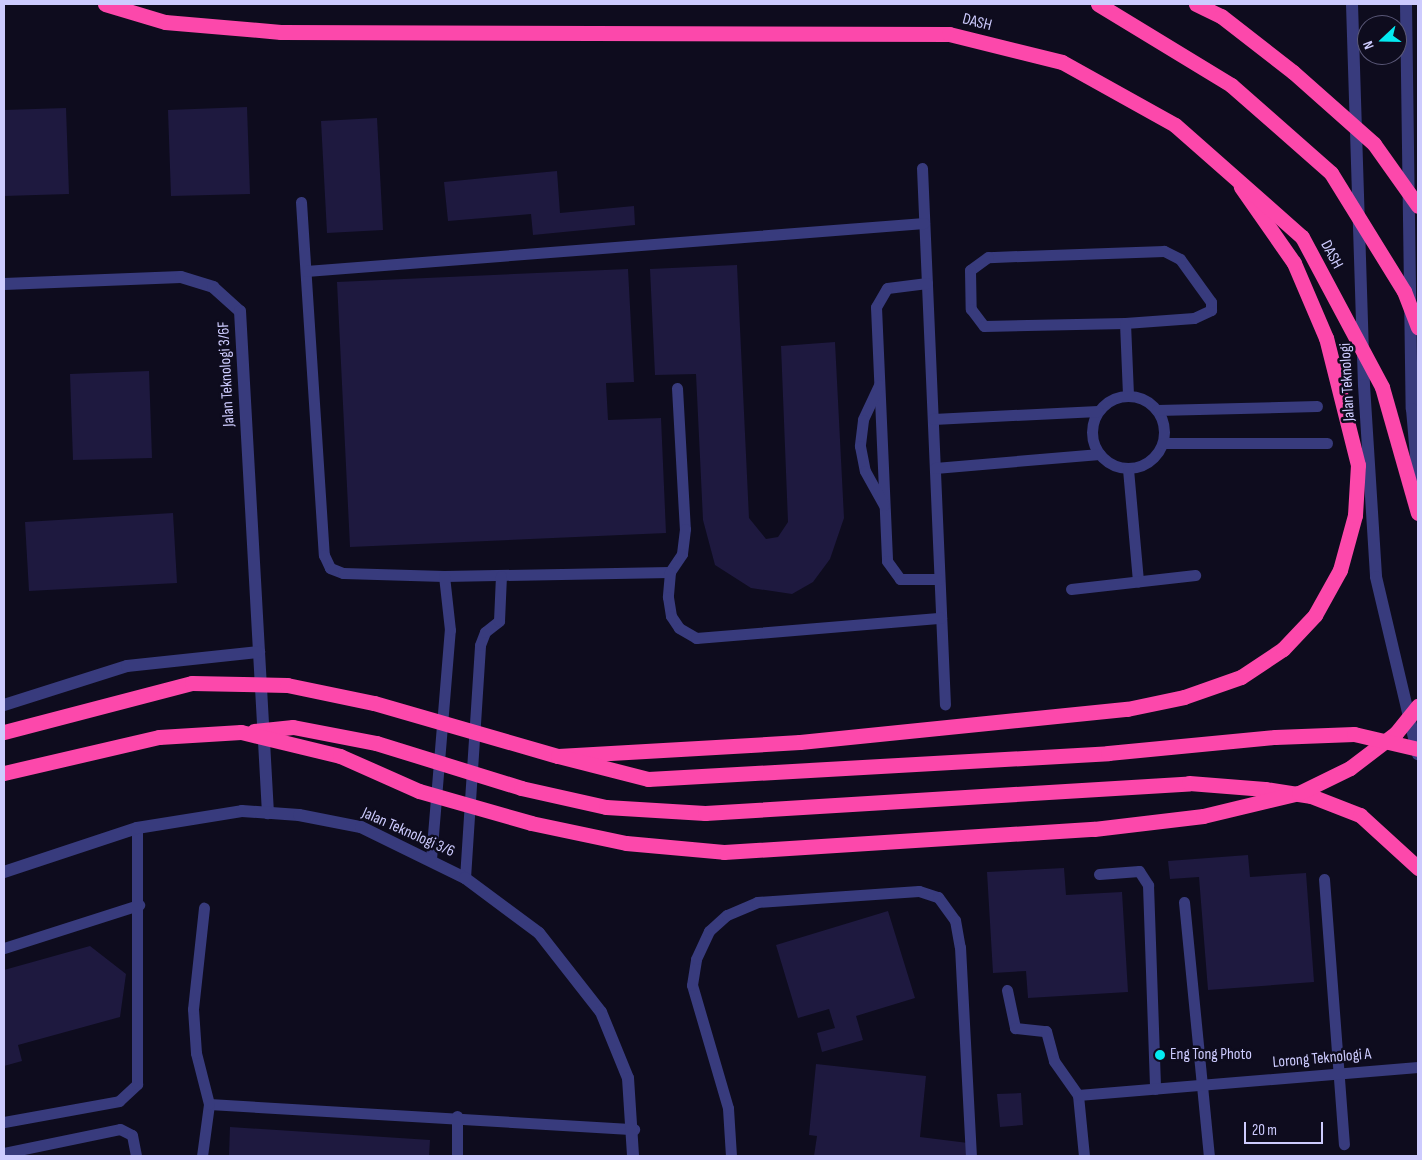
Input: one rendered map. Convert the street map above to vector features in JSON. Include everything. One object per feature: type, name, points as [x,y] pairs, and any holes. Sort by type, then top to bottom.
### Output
[{"type":"highway","name":"DASH","points":[[105,4],[165,22],[281,32],[950,34],[1062,62],[1175,125],[1302,237],[1382,387],[1418,513]]},
{"type":"highway","points":[[1098,4],[1231,85],[1331,173],[1404,291],[1418,327]]},
{"type":"highway","points":[[1196,4],[1221,16],[1293,72],[1374,144],[1418,206]]},
{"type":"highway","points":[[558,756],[800,742],[1127,709],[1184,698],[1241,677],[1283,649],[1314,615],[1340,570],[1355,515],[1358,464],[1326,338],[1294,263],[1234,177]]},
{"type":"highway","points":[[4,732],[192,683],[287,685],[374,703],[558,756],[648,779],[1099,753],[1274,737],[1354,734],[1418,749]]},
{"type":"highway","points":[[241,732],[340,756],[419,791],[531,823],[626,843],[724,852],[1094,829],[1203,816],[1299,794],[1350,768],[1396,733],[1418,706]]},
{"type":"highway","points":[[4,773],[159,737],[294,727],[376,743],[521,788],[606,807],[705,813],[1189,783],[1265,789],[1311,796],[1360,815],[1418,868]]},
{"type":"street","name":"Jalan Teknologi","points":[[1352,4],[1364,385],[1376,577],[1418,754]]},
{"type":"street","points":[[1406,4],[1414,242],[1412,409],[1418,480]]},
{"type":"street","points":[[1408,105],[1418,93]]},
{"type":"street","name":"Jalan Teknologi 3/6F","points":[[4,284],[181,277],[213,287],[240,311],[268,812]]},
{"type":"street","points":[[4,705],[127,666],[259,652]]},
{"type":"street","name":"Jalan Teknologi 3/6","points":[[4,872],[137,828],[242,811],[268,812],[361,827],[431,859],[465,878],[539,933],[601,1012],[628,1078],[634,1129],[633,1156]]},
{"type":"lane","points":[[922,168],[945,705]]},
{"type":"lane","points":[[301,202],[326,562],[343,573],[444,576],[670,572]]},
{"type":"lane","points":[[306,272],[924,223]]},
{"type":"lane","points":[[1164,251],[1180,259],[1211,302],[1211,310],[1194,318],[1125,323],[984,326],[971,309],[970,270],[988,257],[1164,251]]},
{"type":"lane","points":[[927,283],[887,288],[878,299],[887,561],[893,575],[907,580],[939,579]]},
{"type":"lane","points":[[1125,323],[1128,395]]},
{"type":"lane","points":[[880,384],[863,420],[860,446],[865,471],[885,507]]},
{"type":"lane","points":[[677,388],[686,529],[682,554],[670,572],[671,616],[679,628],[696,638],[941,618]]},
{"type":"lane","points":[[932,419],[1098,411],[1116,397],[1128,395],[1157,410],[1317,406]]},
{"type":"lane","points":[[934,468],[1099,454],[1128,469],[1150,461],[1163,443],[1164,426],[1157,410]]},
{"type":"lane","points":[[1098,411],[1092,432],[1099,454]]},
{"type":"lane","points":[[1163,443],[1327,443]]},
{"type":"lane","points":[[1128,469],[1138,582]]},
{"type":"lane","points":[[1071,589],[1196,575]]},
{"type":"lane","points":[[431,859],[450,630],[444,576]]},
{"type":"lane","points":[[465,878],[480,645],[485,632],[499,621],[501,576]]},
{"type":"lane","points":[[4,1122],[119,1101],[137,1084],[139,905],[137,828]]},
{"type":"lane","points":[[1099,874],[1139,871],[1148,885],[1155,1089]]},
{"type":"lane","points":[[1324,879],[1344,1144]]},
{"type":"lane","points":[[731,1156],[728,1108],[692,985],[696,959],[709,931],[726,915],[757,902],[919,891],[938,898],[955,920],[960,948],[971,1156]]},
{"type":"lane","points":[[1184,902],[1204,1085],[1209,1156]]},
{"type":"lane","points":[[4,948],[139,905]]},
{"type":"lane","points":[[202,1156],[209,1104],[196,1053],[193,1009],[204,908]]},
{"type":"lane","points":[[1007,990],[1015,1028],[1046,1031],[1054,1061],[1078,1095],[1084,1156]]},
{"type":"lane","name":"Lorong Teknologi A","points":[[1078,1095],[1418,1067]]},
{"type":"lane","points":[[209,1104],[457,1116],[634,1129]]},
{"type":"lane","points":[[457,1116],[457,1156]]},
{"type":"lane","points":[[4,1153],[120,1129],[132,1135],[136,1156]]},
{"type":"building","points":[[247,107],[250,194],[171,196],[168,110]]},
{"type":"building","points":[[66,108],[69,194],[4,196],[4,110]]},
{"type":"building","points":[[377,118],[383,230],[327,233],[321,121]]},
{"type":"building","points":[[557,171],[560,213],[634,206],[635,225],[533,235],[531,214],[448,221],[444,182]]},
{"type":"building","points":[[737,265],[749,518],[766,539],[778,537],[788,522],[781,346],[835,342],[844,518],[830,559],[813,582],[792,594],[751,588],[715,565],[703,520],[696,374],[655,375],[650,269]]},
{"type":"building","points":[[628,269],[634,382],[606,383],[608,420],[661,418],[666,533],[350,547],[337,282]]},
{"type":"building","points":[[149,371],[152,458],[73,460],[70,374]]},
{"type":"building","points":[[173,513],[177,583],[29,591],[25,522]]},
{"type":"building","points":[[1248,855],[1250,877],[1306,873],[1314,982],[1208,990],[1199,877],[1170,879],[1168,861]]},
{"type":"building","points":[[1064,868],[1066,895],[1122,892],[1128,992],[1028,998],[1026,971],[993,973],[987,872]]},
{"type":"building","points":[[888,911],[915,998],[856,1016],[863,1040],[822,1052],[817,1033],[835,1028],[829,1009],[798,1018],[776,945]]},
{"type":"building","points":[[90,946],[126,974],[120,1017],[18,1045],[22,1061],[4,1066],[4,970]]},
{"type":"building","points":[[816,1064],[926,1076],[920,1137],[968,1143],[967,1156],[814,1156],[817,1136],[809,1135]]},
{"type":"building","points":[[1021,1093],[1023,1125],[1000,1127],[997,1094]]},
{"type":"building","points":[[230,1127],[430,1140],[429,1156],[229,1156]]},
{"type":"place","name":"Eng Tong Photo","points":[[1160,1055]]}]
